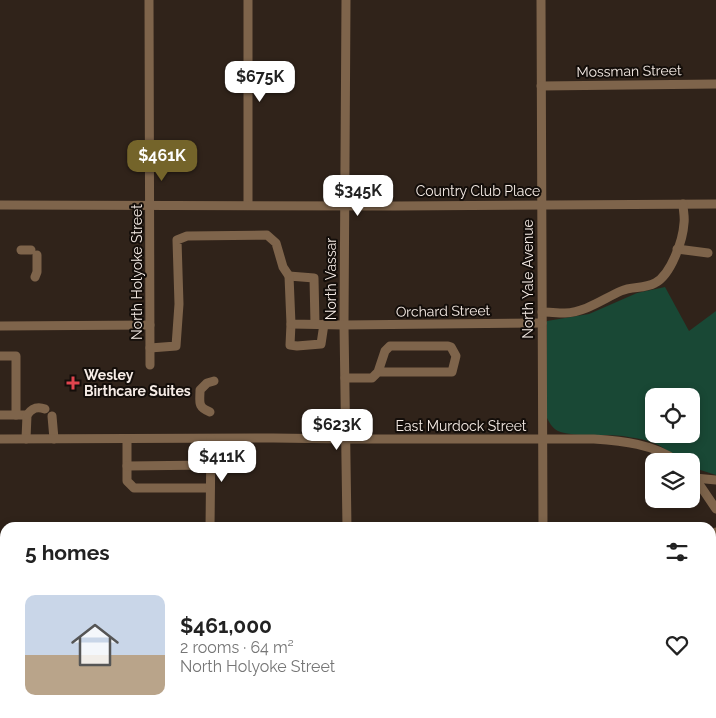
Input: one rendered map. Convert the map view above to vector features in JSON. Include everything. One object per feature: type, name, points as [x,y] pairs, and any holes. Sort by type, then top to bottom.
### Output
[{"type":"street","name":"North Holyoke Street","points":[[149,0],[150,365]]},
{"type":"street","points":[[248,0],[248,205]]},
{"type":"street","name":"North Vassar","points":[[346,0],[344,326],[347,522]]},
{"type":"street","name":"North Yale Avenue","points":[[541,0],[543,522]]},
{"type":"street","name":"Mossman Street","points":[[542,86],[716,84]]},
{"type":"street","name":"Country Club Place","points":[[0,204],[716,204]]},
{"type":"street","points":[[542,312],[566,313],[579,311],[604,301],[623,290],[655,284],[667,273],[677,249],[684,223],[683,204]]},
{"type":"street","points":[[150,348],[176,346],[179,304],[177,240],[187,236],[204,235],[267,235],[276,244],[283,267],[289,276],[290,345],[321,344],[314,278],[289,276]]},
{"type":"street","points":[[677,249],[708,252]]},
{"type":"street","points":[[30,251],[37,272],[35,277]]},
{"type":"street","name":"Orchard Street","points":[[291,324],[344,326],[542,323]]},
{"type":"street","points":[[0,326],[150,326]]},
{"type":"street","points":[[346,378],[372,378],[378,372],[384,350],[390,346],[448,346],[452,347],[456,356],[452,372],[378,372]]},
{"type":"street","points":[[0,356],[16,356],[16,415]]},
{"type":"street","points":[[210,412],[202,409],[200,406],[200,390],[207,383],[214,381]]},
{"type":"street","points":[[26,439],[27,415],[36,408],[45,409]]},
{"type":"street","points":[[0,415],[27,415]]},
{"type":"street","points":[[52,416],[54,439]]},
{"type":"street","name":"East Murdock Street","points":[[0,439],[594,439],[621,441],[654,449],[662,453]]},
{"type":"street","points":[[127,439],[127,481],[134,488],[210,488]]},
{"type":"street","points":[[210,439],[210,522]]},
{"type":"street","points":[[127,466],[211,465]]},
{"type":"street","points":[[700,477],[716,480]]},
{"type":"street","points":[[700,486],[716,509]]},
{"type":"green space","points":[[665,287],[689,331],[716,311],[716,475],[700,470],[700,453],[671,453],[654,443],[700,443],[700,388],[645,388],[645,440],[623,436],[571,434],[558,431],[552,427],[546,416],[547,321],[589,314],[637,293]]},
{"type":"place","name":"Wesley Birthcare Suites","points":[[73,383]]}]
